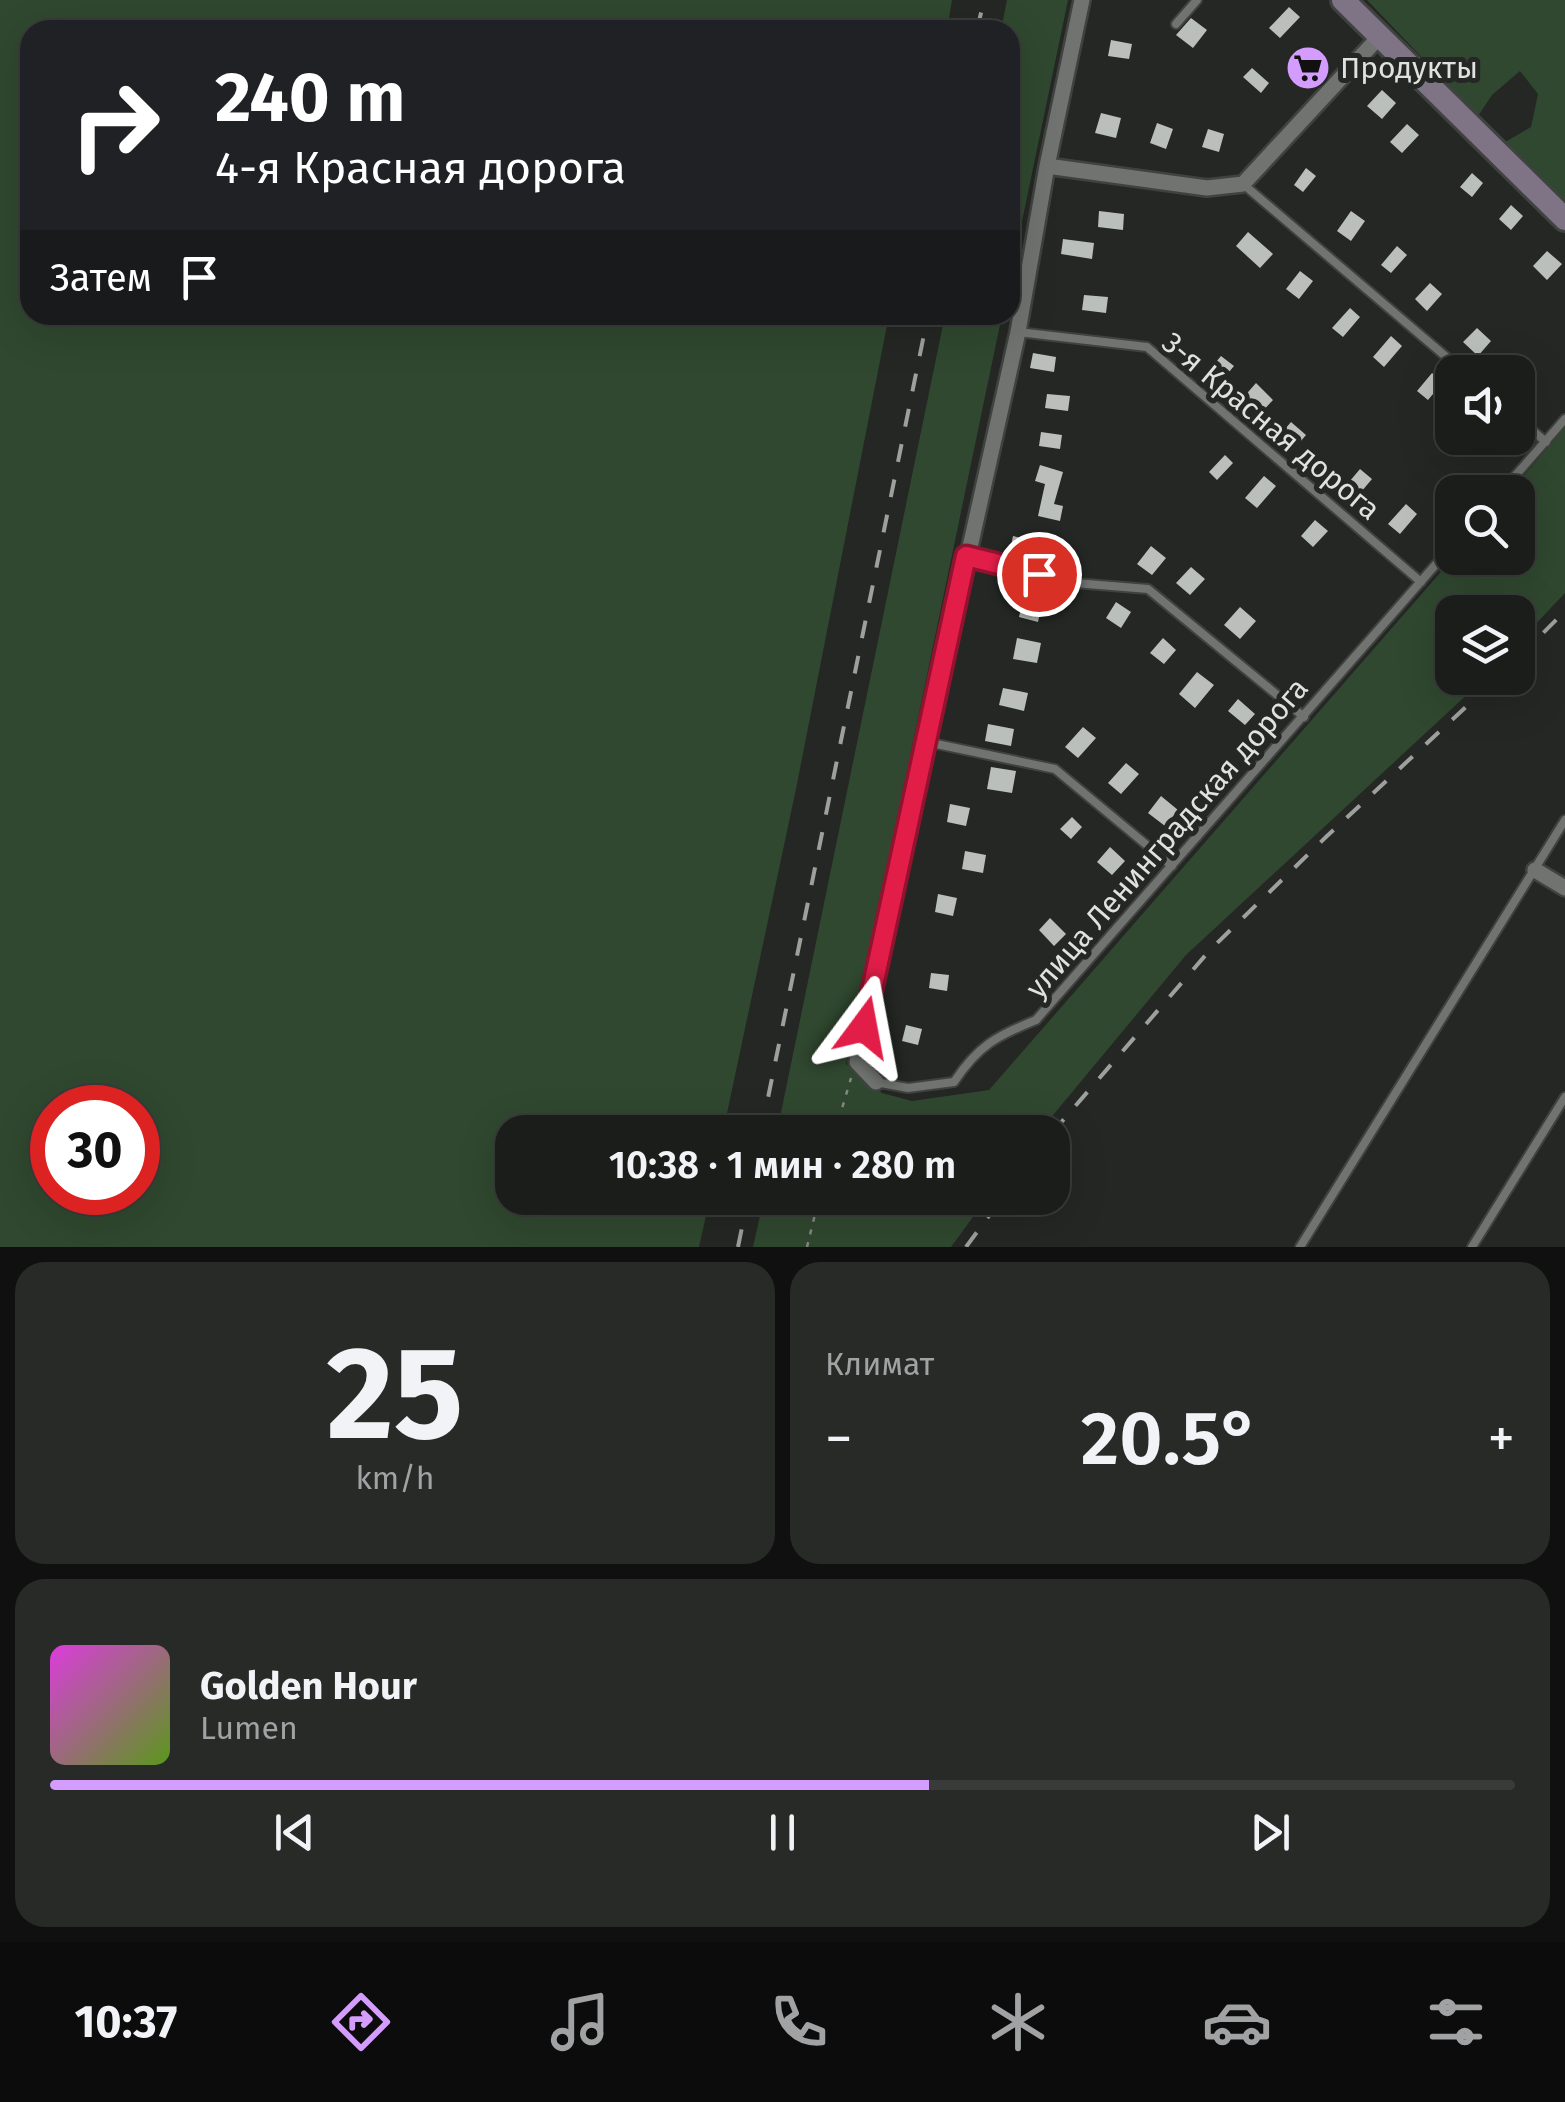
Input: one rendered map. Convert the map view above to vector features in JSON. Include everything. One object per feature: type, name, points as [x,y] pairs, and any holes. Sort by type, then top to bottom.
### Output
[{"type":"main road","points":[[1344,0],[1565,219]]},
{"type":"street","points":[[1020,321],[1082,0]]},
{"type":"street","points":[[1047,166],[1207,188],[1243,184],[1379,37]]},
{"type":"street","points":[[876,1082],[857,1062],[1019,325]]},
{"type":"street","points":[[1534,870],[1565,888]]},
{"type":"lane","points":[[1176,24],[1196,0]]},
{"type":"lane","points":[[1243,184],[1444,355]]},
{"type":"lane","name":"3-я Красная дорога","points":[[1018,332],[1147,347],[1421,582]]},
{"type":"lane","points":[[1516,475],[1565,419]]},
{"type":"lane","points":[[1535,433],[1546,442]]},
{"type":"lane","points":[[966,556],[1075,583],[1148,589],[1304,717]]},
{"type":"lane","name":"улица Ленинградская дорога","points":[[876,1082],[908,1088],[954,1082],[971,1057],[996,1036],[1036,1020],[1435,566]]},
{"type":"lane","points":[[926,742],[1055,769],[1172,866]]},
{"type":"lane","points":[[1300,1247],[1565,820]]},
{"type":"lane","points":[[1472,1247],[1565,1096]]},
{"type":"path","points":[[840,1115],[857,1062]]},
{"type":"path","points":[[807,1247],[815,1215]]},
{"type":"green space","points":[[0,0],[952,0],[949,20],[20,20],[20,325],[887,325],[796,789],[727,1115],[495,1115],[495,1215],[706,1215],[699,1247],[0,1247]]},
{"type":"green space","points":[[1007,0],[1068,0],[1020,231],[1020,20],[1003,20]]},
{"type":"green space","points":[[1367,0],[1565,0],[1565,201],[1505,142],[1531,127],[1538,94],[1520,71],[1492,95],[1478,116]]},
{"type":"green space","points":[[943,325],[1000,325],[846,1064],[882,1093],[912,1101],[989,1090],[1438,575],[1535,575],[1535,475],[1524,475],[1565,427],[1565,593],[1535,625],[1535,595],[1435,595],[1435,695],[1467,695],[1186,955],[1053,1115],[780,1115]]},
{"type":"green space","points":[[760,1215],[975,1215],[951,1247],[753,1247]]},
{"type":"building","points":[[1289,7],[1300,17],[1280,38],[1269,28]]},
{"type":"building","points":[[1191,18],[1207,30],[1193,48],[1176,35]]},
{"type":"building","points":[[1111,40],[1132,44],[1129,59],[1108,56]]},
{"type":"building","name":"Продукты","points":[[1309,48],[1328,66],[1308,87],[1289,69]]},
{"type":"building","points":[[1252,68],[1269,83],[1261,93],[1243,77]]},
{"type":"building","points":[[1382,90],[1396,103],[1382,119],[1367,106]]},
{"type":"building","points":[[1101,113],[1121,118],[1116,138],[1095,133]]},
{"type":"building","points":[[1157,123],[1173,129],[1166,149],[1150,143]]},
{"type":"building","points":[[1407,124],[1419,135],[1402,153],[1390,142]]},
{"type":"building","points":[[1208,129],[1224,134],[1219,152],[1202,147]]},
{"type":"building","points":[[1306,168],[1316,176],[1303,192],[1294,185]]},
{"type":"building","points":[[1472,173],[1483,183],[1472,197],[1460,187]]},
{"type":"building","points":[[1511,205],[1523,216],[1511,230],[1499,219]]},
{"type":"building","points":[[1099,211],[1124,214],[1123,230],[1098,227]]},
{"type":"building","points":[[1351,211],[1365,221],[1351,241],[1337,231]]},
{"type":"building","points":[[1248,232],[1273,254],[1260,268],[1236,246]]},
{"type":"building","points":[[1063,239],[1094,243],[1092,259],[1061,254]]},
{"type":"building","points":[[1397,246],[1407,255],[1391,273],[1381,265]]},
{"type":"building","points":[[1547,251],[1562,264],[1547,280],[1533,266]]},
{"type":"building","points":[[1300,271],[1313,281],[1299,299],[1286,289]]},
{"type":"building","points":[[1430,283],[1442,294],[1427,311],[1415,299]]},
{"type":"building","points":[[1084,295],[1108,297],[1106,313],[1082,310]]},
{"type":"building","points":[[1350,308],[1360,317],[1343,337],[1332,328]]},
{"type":"building","points":[[1477,328],[1491,341],[1479,355],[1463,342]]},
{"type":"building","points":[[1391,336],[1402,346],[1384,367],[1373,357]]},
{"type":"building","points":[[1033,353],[1056,357],[1054,372],[1030,368]]},
{"type":"building","points":[[1221,356],[1234,366],[1218,385],[1205,375]]},
{"type":"building","points":[[1432,373],[1435,375],[1435,392],[1428,400],[1417,391]]},
{"type":"building","points":[[1256,383],[1273,400],[1259,415],[1242,399]]},
{"type":"building","points":[[1047,394],[1070,396],[1068,411],[1045,408]]},
{"type":"building","points":[[1291,422],[1306,435],[1295,448],[1280,435]]},
{"type":"building","points":[[1041,432],[1062,435],[1060,449],[1039,446]]},
{"type":"building","points":[[1225,455],[1233,463],[1217,480],[1209,472]]},
{"type":"building","points":[[1040,465],[1063,472],[1054,504],[1063,506],[1060,521],[1038,516],[1045,484],[1035,481]]},
{"type":"building","points":[[1360,469],[1372,479],[1356,498],[1344,488]]},
{"type":"building","points":[[1264,476],[1276,486],[1257,508],[1245,498]]},
{"type":"building","points":[[1406,504],[1417,514],[1400,534],[1388,524]]},
{"type":"building","points":[[1315,520],[1328,531],[1313,547],[1301,536]]},
{"type":"building","points":[[1013,536],[1034,541],[1031,556],[1010,551]]},
{"type":"building","points":[[1151,546],[1166,558],[1152,575],[1137,564]]},
{"type":"building","points":[[1191,567],[1205,579],[1190,595],[1176,583]]},
{"type":"building","points":[[1023,599],[1042,603],[1038,622],[1019,617]]},
{"type":"building","points":[[1116,602],[1131,612],[1121,628],[1106,618]]},
{"type":"building","points":[[1240,607],[1256,621],[1240,639],[1224,625]]},
{"type":"building","points":[[1017,638],[1041,643],[1037,663],[1013,659]]},
{"type":"building","points":[[1163,638],[1176,650],[1164,664],[1150,653]]},
{"type":"building","points":[[1197,672],[1214,685],[1195,708],[1179,694]]},
{"type":"building","points":[[1003,688],[1028,693],[1024,711],[999,705]]},
{"type":"building","points":[[1238,699],[1255,714],[1245,725],[1228,711]]},
{"type":"building","points":[[988,724],[1014,729],[1011,746],[985,741]]},
{"type":"building","points":[[1083,727],[1096,738],[1078,758],[1065,747]]},
{"type":"building","points":[[1126,763],[1139,774],[1121,794],[1108,783]]},
{"type":"building","points":[[991,767],[1016,771],[1012,793],[987,789]]},
{"type":"building","points":[[1161,796],[1178,810],[1165,826],[1148,813]]},
{"type":"building","points":[[950,804],[970,808],[966,826],[947,822]]},
{"type":"building","points":[[1072,817],[1082,827],[1071,839],[1060,829]]},
{"type":"building","points":[[1110,847],[1125,861],[1112,875],[1097,862]]},
{"type":"building","points":[[965,851],[986,855],[983,873],[962,869]]},
{"type":"building","points":[[938,894],[957,898],[953,916],[935,912]]},
{"type":"building","points":[[1050,918],[1066,934],[1054,946],[1039,930]]},
{"type":"building","points":[[931,973],[949,975],[947,991],[929,988]]},
{"type":"building","points":[[906,1025],[922,1029],[918,1045],[902,1041]]},
{"type":"railway","points":[[979,20],[984,0]]},
{"type":"railway","points":[[764,1115],[926,325]]},
{"type":"railway","points":[[1535,641],[1565,611]]},
{"type":"railway","points":[[1068,1115],[1210,950],[1479,695]]},
{"type":"railway","points":[[738,1247],[745,1215]]},
{"type":"railway","points":[[966,1247],[990,1215]]},
{"type":"place","name":"Продукты","points":[[1308,68]]},
{"type":"route","points":[[864,1027],[966,556],[1039,574]]}]
